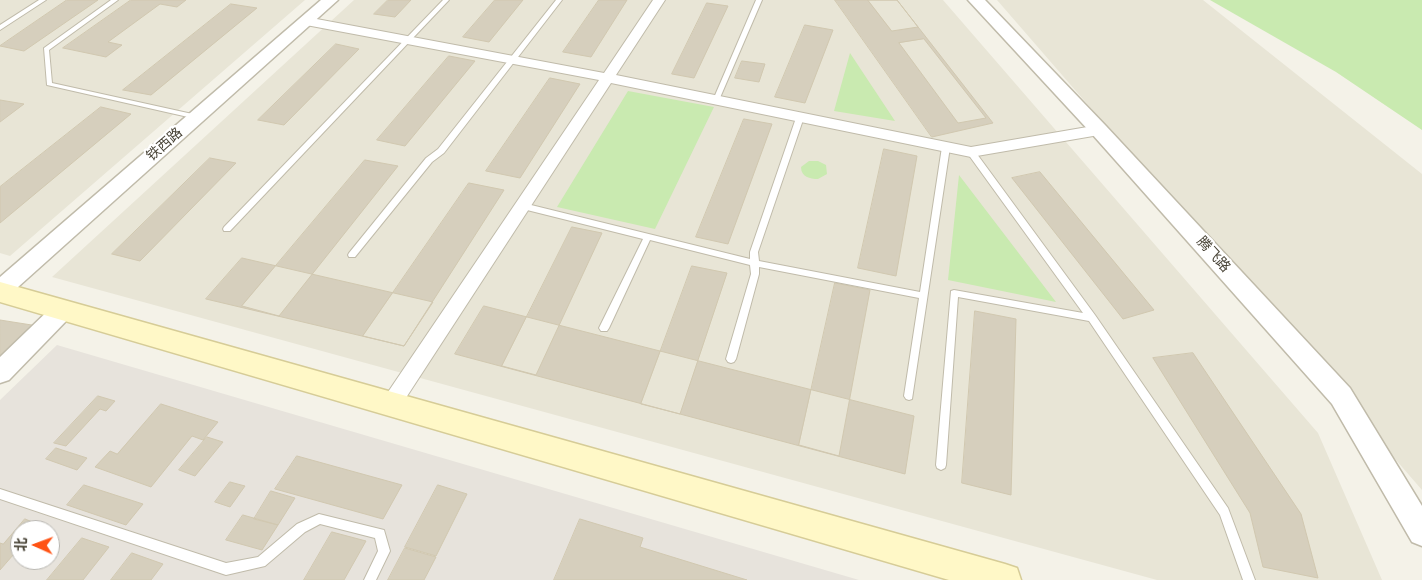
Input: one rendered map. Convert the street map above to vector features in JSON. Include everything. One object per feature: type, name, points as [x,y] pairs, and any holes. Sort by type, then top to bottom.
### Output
[{"type":"main road","points":[[0,291],[1005,580]]},
{"type":"street","name":"铁西路","points":[[0,291],[330,0]]},
{"type":"street","points":[[391,404],[659,0]]},
{"type":"street","name":"腾飞路","points":[[976,0],[1099,130],[1341,396],[1422,532]]},
{"type":"street","points":[[306,21],[608,78],[970,152],[1099,130]]},
{"type":"street","points":[[0,373],[63,310]]},
{"type":"lane","points":[[0,28],[43,0]]},
{"type":"lane","points":[[115,0],[46,49],[49,84],[197,117]]},
{"type":"lane","points":[[227,230],[446,0]]},
{"type":"lane","points":[[352,255],[429,160],[441,151],[559,0]]},
{"type":"lane","points":[[716,100],[759,0]]},
{"type":"lane","points":[[731,359],[755,274],[754,252],[800,117]]},
{"type":"lane","points":[[909,396],[946,147]]},
{"type":"lane","points":[[970,152],[1092,318],[1224,512],[1249,580]]},
{"type":"lane","points":[[523,206],[754,263],[924,296]]},
{"type":"lane","points":[[604,328],[648,237]]},
{"type":"lane","points":[[941,465],[954,293],[1092,318]]},
{"type":"lane","points":[[0,494],[226,569],[261,562],[301,528],[319,519],[380,534],[384,551],[370,580]]},
{"type":"shaded area","points":[[0,0],[305,0],[10,256],[0,253]]},
{"type":"shaded area","points":[[354,0],[943,0],[1318,433],[1382,580],[1157,580],[52,277]]},
{"type":"shaded area","points":[[997,0],[1203,0],[1422,174],[1422,490]]},
{"type":"shaded area","points":[[57,345],[859,580],[0,580],[0,400]]},
{"type":"green space","points":[[1210,0],[1422,0],[1422,130],[1336,72]]},
{"type":"green space","points":[[850,53],[895,121],[834,111]]},
{"type":"green space","points":[[628,91],[714,107],[655,229],[557,207]]},
{"type":"green space","points":[[809,161],[818,161],[826,165],[827,174],[818,179],[809,178],[804,175],[801,167]]},
{"type":"green space","points":[[959,175],[1056,302],[948,280]]},
{"type":"building","points":[[67,0],[98,0],[24,51],[0,46]]},
{"type":"building","points":[[131,0],[186,0],[177,7],[160,4],[108,42],[122,45],[106,57],[63,48]]},
{"type":"building","points":[[388,0],[411,0],[395,17],[374,14]]},
{"type":"building","points":[[495,0],[523,0],[489,42],[463,37]]},
{"type":"building","points":[[599,0],[627,0],[591,57],[563,52]]},
{"type":"building","points":[[835,0],[897,0],[993,123],[932,137]]},
{"type":"building","points":[[868,0],[897,0],[918,27],[892,31]]},
{"type":"building","points":[[707,3],[728,6],[694,78],[672,74]]},
{"type":"building","points":[[231,4],[257,8],[151,95],[123,90]]},
{"type":"building","points":[[805,25],[833,30],[805,103],[775,97]]},
{"type":"building","points":[[924,39],[986,118],[958,123],[899,43]]},
{"type":"building","points":[[336,44],[359,49],[284,125],[258,120]]},
{"type":"building","points":[[449,56],[475,61],[405,146],[377,140]]},
{"type":"building","points":[[742,61],[765,64],[759,82],[735,78]]},
{"type":"building","points":[[550,78],[580,84],[520,178],[486,171]]},
{"type":"building","points":[[0,100],[24,104],[0,122]]},
{"type":"building","points":[[101,107],[131,114],[0,223],[0,187]]},
{"type":"building","points":[[744,119],[772,124],[728,244],[696,237]]},
{"type":"building","points":[[884,149],[917,156],[896,276],[858,268]]},
{"type":"building","points":[[210,158],[236,163],[140,261],[112,254]]},
{"type":"building","points":[[365,160],[398,166],[279,316],[242,306]]},
{"type":"building","points":[[1040,172],[1154,310],[1123,319],[1012,178]]},
{"type":"building","points":[[469,183],[504,190],[404,346],[363,336]]},
{"type":"building","points":[[572,227],[602,233],[536,375],[502,366]]},
{"type":"building","points":[[242,258],[433,302],[404,346],[206,299]]},
{"type":"building","points":[[692,266],[727,273],[680,414],[641,404]]},
{"type":"building","points":[[835,283],[870,290],[839,456],[799,445]]},
{"type":"building","points":[[484,306],[914,416],[905,474],[455,354]]},
{"type":"building","points":[[975,311],[1016,319],[1011,495],[962,483]]},
{"type":"building","points":[[0,320],[38,326],[0,368]]},
{"type":"building","points":[[1193,353],[1301,514],[1318,578],[1263,567],[1250,513],[1153,358]]},
{"type":"building","points":[[98,396],[115,401],[106,411],[100,409],[66,446],[54,443]]},
{"type":"building","points":[[161,404],[218,422],[203,440],[192,436],[151,487],[95,467],[110,451],[117,454]]},
{"type":"building","points":[[207,437],[223,442],[195,476],[179,470]]},
{"type":"building","points":[[56,448],[87,458],[77,470],[46,459]]},
{"type":"building","points":[[297,456],[402,485],[383,519],[275,489]]},
{"type":"building","points":[[230,482],[245,486],[230,507],[215,502]]},
{"type":"building","points":[[84,485],[143,504],[126,525],[67,505]]},
{"type":"building","points":[[438,485],[467,494],[436,556],[405,547]]},
{"type":"building","points":[[271,491],[295,498],[278,525],[254,519]]},
{"type":"building","points":[[243,515],[278,525],[262,550],[226,540]]},
{"type":"building","points":[[580,519],[643,538],[640,547],[747,580],[554,580]]},
{"type":"building","points":[[332,532],[366,541],[344,580],[304,580]]},
{"type":"building","points":[[10,536],[10,558],[0,570],[0,543],[3,544]]},
{"type":"building","points":[[82,538],[109,547],[83,580],[47,580],[55,570],[60,570],[60,564]]},
{"type":"building","points":[[405,548],[436,557],[424,580],[388,580]]},
{"type":"building","points":[[132,553],[163,564],[151,580],[111,580]]}]
